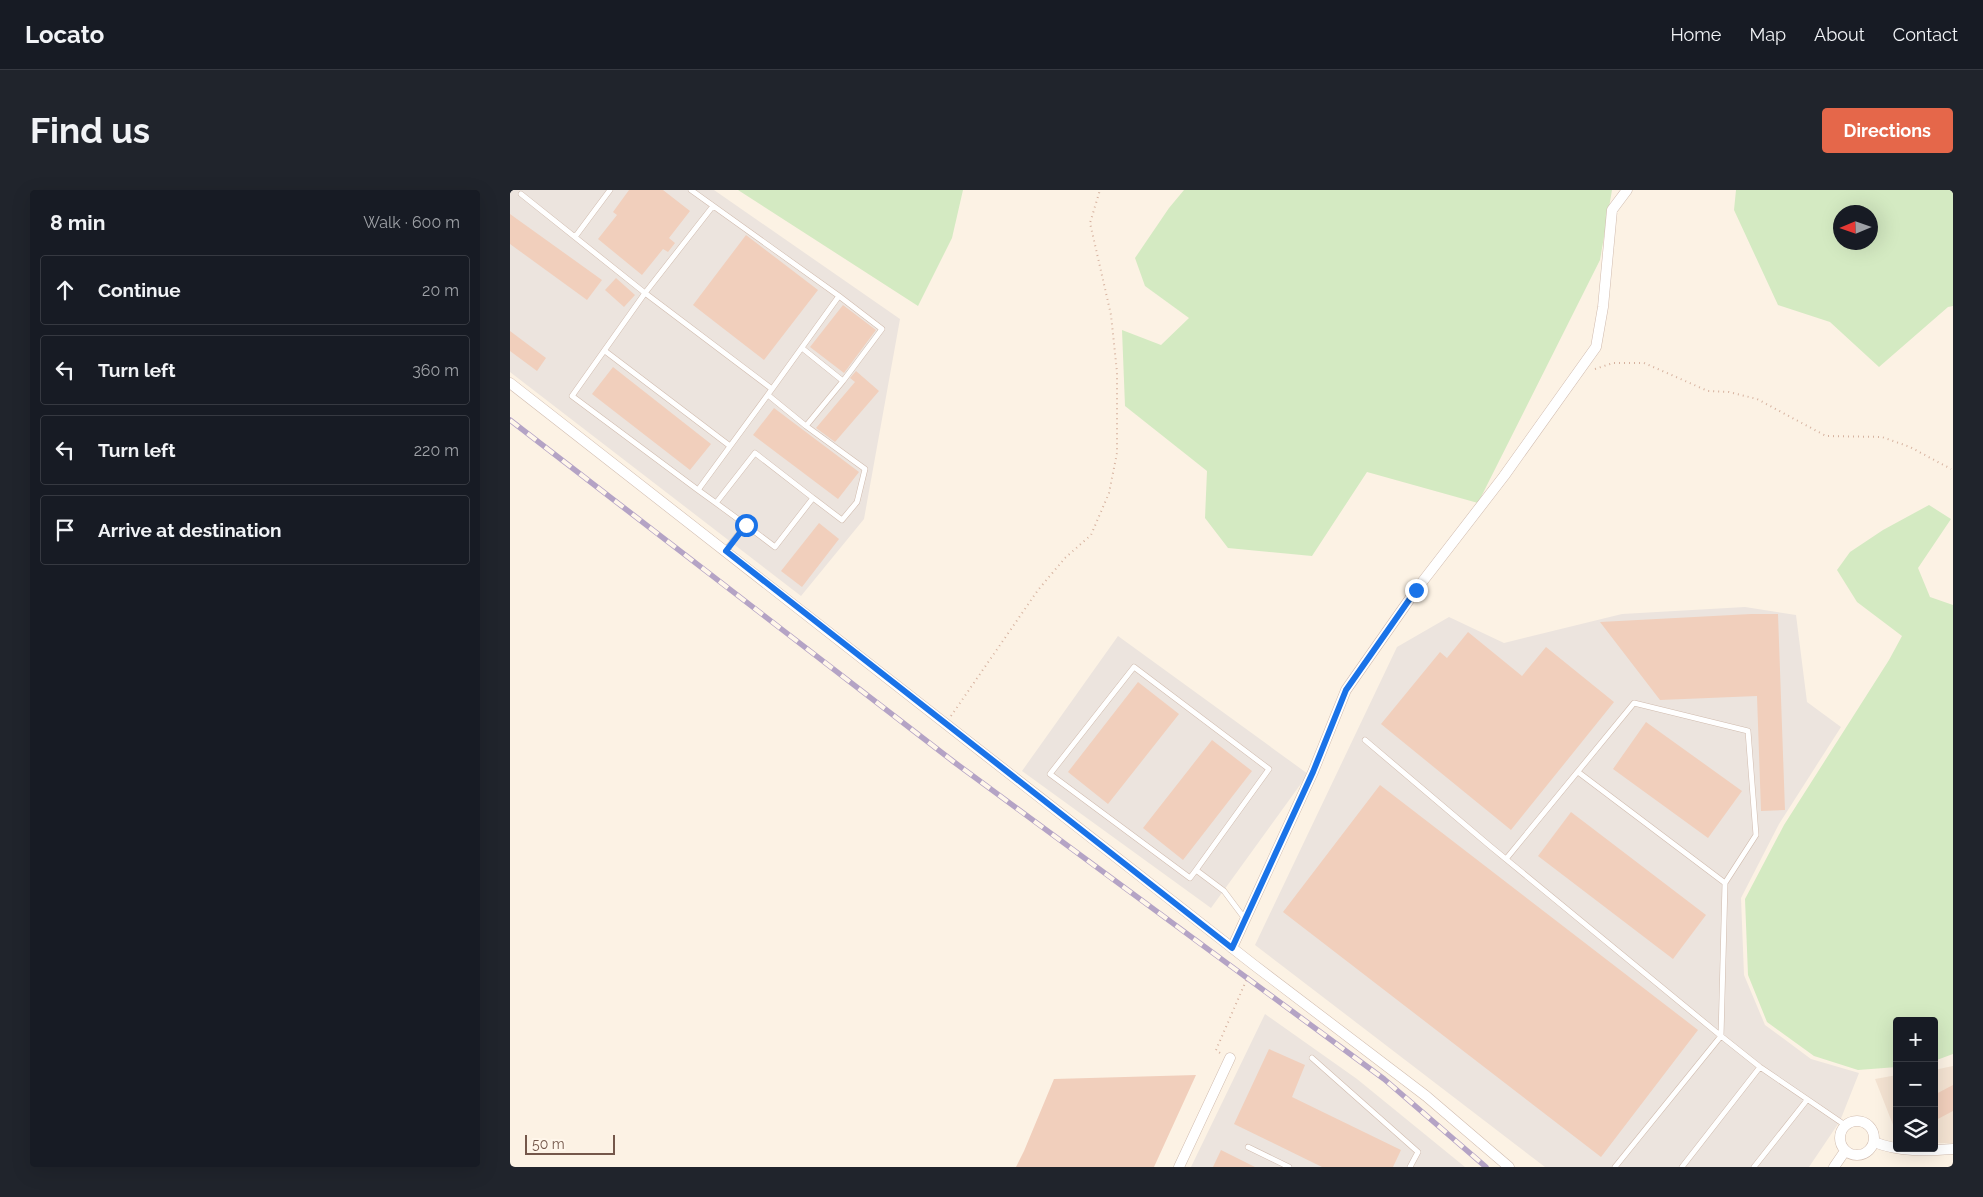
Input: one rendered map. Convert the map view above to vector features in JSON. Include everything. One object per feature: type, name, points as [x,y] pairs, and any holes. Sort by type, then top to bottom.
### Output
[{"type":"street","points":[[1232,948],[1313,772],[1346,690],[1416,590],[1504,476],[1596,346],[1603,307],[1612,210],[1627,190]]},
{"type":"street","points":[[510,383],[1232,948],[1426,1096],[1509,1167]]},
{"type":"street","points":[[1179,1167],[1230,1058]]},
{"type":"street","points":[[1859,1121],[1871,1128],[1874,1142],[1865,1154],[1851,1155],[1845,1151],[1839,1138],[1845,1125],[1859,1121]]},
{"type":"street","points":[[1874,1142],[1886,1147],[1920,1151],[1953,1149]]},
{"type":"street","points":[[1834,1167],[1845,1151]]},
{"type":"lane","points":[[575,237],[610,190]]},
{"type":"lane","points":[[691,190],[840,296],[882,329],[806,426]]},
{"type":"lane","points":[[521,194],[645,293],[772,389]]},
{"type":"lane","points":[[713,206],[645,293],[572,396],[775,547],[813,498]]},
{"type":"lane","points":[[698,490],[840,296]]},
{"type":"lane","points":[[802,348],[843,381]]},
{"type":"lane","points":[[605,351],[730,446]]},
{"type":"lane","points":[[716,503],[755,453],[842,520],[857,502],[865,469],[806,426],[768,395]]},
{"type":"lane","points":[[726,551],[746,525]]},
{"type":"lane","points":[[1134,667],[1269,769],[1196,870],[1190,878],[1050,774],[1134,667]]},
{"type":"lane","points":[[1506,859],[1634,703],[1748,731],[1756,835],[1725,883],[1720,1036],[1615,1167]]},
{"type":"lane","points":[[1366,740],[1720,1036],[1760,1067],[1845,1125]]},
{"type":"lane","points":[[1578,772],[1725,883]]},
{"type":"lane","points":[[1196,870],[1224,890],[1245,920]]},
{"type":"lane","points":[[1312,1058],[1418,1152],[1410,1167]]},
{"type":"lane","points":[[1682,1167],[1760,1067]]},
{"type":"lane","points":[[1754,1167],[1807,1100]]},
{"type":"lane","points":[[1248,1147],[1289,1167]]},
{"type":"path","points":[[946,724],[1038,590],[1065,558],[1091,535],[1109,493],[1117,453],[1117,372],[1111,315],[1090,222],[1100,190]]},
{"type":"path","points":[[1595,369],[1613,363],[1644,364],[1708,391],[1730,392],[1756,399],[1826,436],[1882,436],[1910,447],[1950,469]]},
{"type":"path","points":[[1230,1058],[1216,1050],[1246,978],[1254,965]]},
{"type":"shaded area","points":[[510,190],[714,190],[900,319],[864,519],[801,596],[510,372]]},
{"type":"shaded area","points":[[1745,607],[1796,615],[1807,702],[1841,727],[1779,824],[1741,898],[1744,975],[1765,1025],[1811,1059],[1859,1073],[1840,1121],[1809,1167],[1545,1167],[1255,945],[1397,647],[1449,617],[1504,643],[1622,614]]},
{"type":"shaded area","points":[[1118,636],[1308,774],[1211,908],[1022,771]]},
{"type":"shaded area","points":[[1265,1014],[1357,1079],[1465,1167],[1191,1167]]},
{"type":"shaded area","points":[[1953,1066],[1953,1143],[1938,1143],[1938,1069]]},
{"type":"shaded area","points":[[1893,1076],[1893,1125],[1875,1079]]},
{"type":"green space","points":[[738,190],[963,190],[952,238],[918,306]]},
{"type":"green space","points":[[1184,190],[1612,190],[1600,260],[1478,503],[1367,472],[1312,556],[1228,548],[1205,518],[1207,471],[1125,406],[1122,330],[1161,345],[1189,318],[1145,286],[1135,258],[1169,208]]},
{"type":"green space","points":[[1736,190],[1953,190],[1953,306],[1948,307],[1879,367],[1830,322],[1778,305],[1734,210]]},
{"type":"green space","points":[[1929,505],[1951,519],[1918,568],[1930,597],[1953,605],[1953,1054],[1938,1060],[1938,1017],[1893,1017],[1893,1067],[1858,1070],[1814,1056],[1767,1022],[1748,975],[1745,899],[1784,825],[1889,660],[1902,636],[1857,602],[1837,570],[1850,552],[1883,530]]},
{"type":"building","points":[[629,190],[663,190],[690,211],[669,238],[675,243],[668,252],[663,249],[642,275],[598,239],[617,215],[613,212]]},
{"type":"building","points":[[510,214],[602,280],[587,300],[510,244]]},
{"type":"building","points":[[746,235],[818,290],[764,360],[693,305]]},
{"type":"building","points":[[616,278],[635,295],[624,307],[605,290]]},
{"type":"building","points":[[843,305],[876,330],[844,373],[810,347]]},
{"type":"building","points":[[510,331],[546,358],[537,371],[510,351]]},
{"type":"building","points":[[613,367],[711,444],[690,470],[592,394]]},
{"type":"building","points":[[856,371],[879,391],[835,442],[816,428],[855,382],[850,378]]},
{"type":"building","points":[[774,408],[859,472],[838,499],[753,435]]},
{"type":"building","points":[[819,523],[839,539],[802,587],[781,571]]},
{"type":"building","points":[[1778,614],[1785,810],[1761,811],[1757,696],[1660,700],[1600,622]]},
{"type":"building","points":[[1468,632],[1522,676],[1546,647],[1614,702],[1511,830],[1381,724],[1440,652],[1447,658]]},
{"type":"building","points":[[1138,682],[1179,714],[1108,804],[1068,772]]},
{"type":"building","points":[[1646,722],[1742,791],[1708,838],[1613,769]]},
{"type":"building","points":[[1212,740],[1252,771],[1183,860],[1143,828]]},
{"type":"building","points":[[1380,785],[1698,1030],[1601,1157],[1283,912]]},
{"type":"building","points":[[1571,812],[1706,915],[1673,959],[1538,856]]},
{"type":"building","points":[[1269,1049],[1305,1065],[1292,1097],[1401,1150],[1393,1167],[1322,1167],[1234,1124]]},
{"type":"building","points":[[1196,1075],[1154,1167],[1016,1167],[1054,1079]]},
{"type":"building","points":[[1953,1085],[1953,1111],[1938,1119],[1938,1107],[1938,1093]]},
{"type":"building","points":[[1221,1150],[1255,1167],[1213,1167]]},
{"type":"railway","points":[[510,420],[954,762],[1384,1079],[1486,1167]]},
{"type":"route","points":[[746,525],[726,551],[1232,948],[1313,772],[1346,690],[1416,590]]}]
